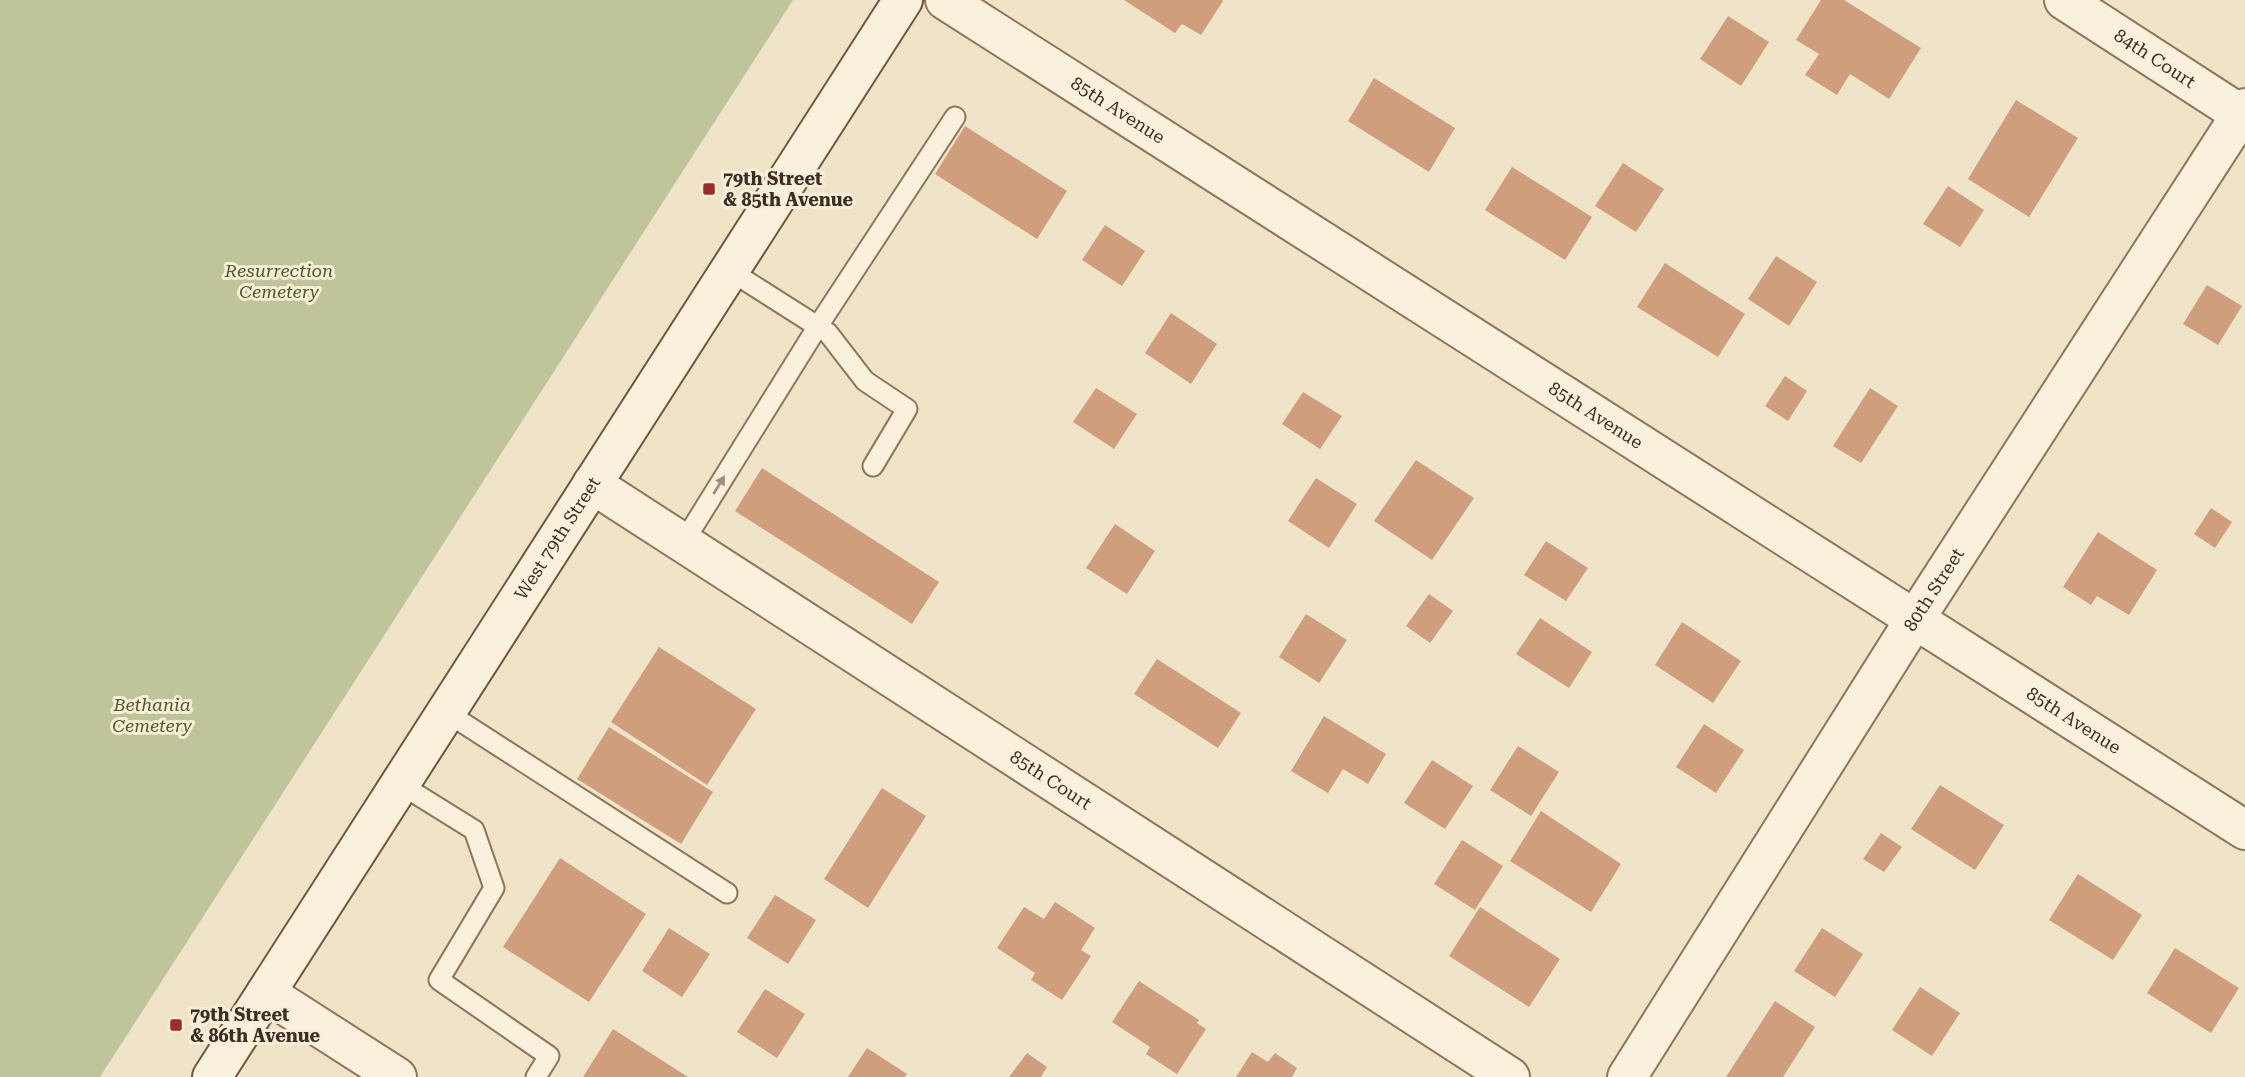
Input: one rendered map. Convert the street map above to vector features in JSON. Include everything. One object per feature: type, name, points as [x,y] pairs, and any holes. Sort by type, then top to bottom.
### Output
[{"type":"street","name":"West 79th Street","points":[[212,1077],[903,0]]},
{"type":"street","name":"85th Avenue","points":[[945,0],[2245,830]]},
{"type":"street","name":"84th Court","points":[[2064,0],[2244,113]]},
{"type":"street","name":"80th Street","points":[[1627,1077],[1915,619],[2244,113]]},
{"type":"street","name":"85th Court","points":[[592,484],[1510,1077]]},
{"type":"street","points":[[266,993],[397,1077]]},
{"type":"lane","points":[[683,542],[818,326],[955,117]]},
{"type":"lane","points":[[729,270],[828,333],[865,381],[907,409],[873,466]]},
{"type":"lane","points":[[446,712],[727,893]]},
{"type":"lane","points":[[400,784],[474,830],[494,888],[439,980],[549,1056],[536,1077]]},
{"type":"green space","name":"Resurrection Cemetery","points":[[0,0],[793,0],[100,1077],[0,1077]]},
{"type":"building","points":[[1124,0],[1223,1],[1201,35],[1182,24],[1175,33]]},
{"type":"building","points":[[1821,0],[1844,0],[1921,48],[1889,99],[1850,74],[1837,95],[1805,75],[1819,54],[1796,40]]},
{"type":"building","points":[[1728,16],[1769,42],[1741,86],[1700,59]]},
{"type":"building","points":[[1374,78],[1455,128],[1429,172],[1348,121]]},
{"type":"building","points":[[2016,100],[2078,138],[2029,217],[1968,179]]},
{"type":"building","points":[[965,126],[1067,191],[1037,239],[935,174]]},
{"type":"building","points":[[1623,163],[1664,189],[1636,232],[1595,206]]},
{"type":"building","points":[[1512,167],[1592,217],[1565,260],[1485,210]]},
{"type":"building","points":[[1948,186],[1984,210],[1960,247],[1923,224]]},
{"type":"building","points":[[1105,225],[1145,251],[1122,286],[1082,260]]},
{"type":"building","points":[[1776,256],[1817,282],[1789,326],[1748,299]]},
{"type":"building","points":[[1665,263],[1745,314],[1718,357],[1637,307]]},
{"type":"building","points":[[2207,285],[2242,306],[2218,345],[2183,324]]},
{"type":"building","points":[[1171,313],[1217,344],[1191,384],[1145,353]]},
{"type":"building","points":[[1785,376],[1807,391],[1788,421],[1765,406]]},
{"type":"building","points":[[1096,388],[1137,414],[1114,449],[1073,422]]},
{"type":"building","points":[[1870,388],[1898,406],[1861,463],[1833,446]]},
{"type":"building","points":[[1303,392],[1342,416],[1320,449],[1282,424]]},
{"type":"building","points":[[1416,460],[1474,498],[1432,560],[1374,521]]},
{"type":"building","points":[[762,468],[939,582],[912,624],[735,511]]},
{"type":"building","points":[[1316,478],[1357,504],[1329,548],[1288,521]]},
{"type":"building","points":[[2211,508],[2232,522],[2215,548],[2194,534]]},
{"type":"building","points":[[1115,524],[1155,551],[1127,594],[1086,568]]},
{"type":"building","points":[[2098,532],[2157,570],[2129,615],[2097,596],[2091,605],[2063,587]]},
{"type":"building","points":[[1546,541],[1588,568],[1566,601],[1524,575]]},
{"type":"building","points":[[1429,594],[1453,611],[1430,643],[1406,626]]},
{"type":"building","points":[[1306,614],[1347,640],[1319,683],[1279,657]]},
{"type":"building","points":[[1540,618],[1592,652],[1569,688],[1516,654]]},
{"type":"building","points":[[1682,622],[1741,661],[1713,703],[1655,665]]},
{"type":"building","points":[[659,647],[756,709],[707,785],[611,722]]},
{"type":"building","points":[[1157,659],[1241,713],[1218,748],[1134,694]]},
{"type":"building","points":[[1324,716],[1386,754],[1368,784],[1343,769],[1328,793],[1291,771]]},
{"type":"building","points":[[1704,724],[1744,750],[1716,793],[1676,767]]},
{"type":"building","points":[[609,727],[713,792],[681,844],[577,779]]},
{"type":"building","points":[[1518,746],[1559,772],[1531,816],[1490,790]]},
{"type":"building","points":[[1432,760],[1473,786],[1445,829],[1404,803]]},
{"type":"building","points":[[1940,785],[2004,825],[1975,870],[1911,829]]},
{"type":"building","points":[[882,788],[926,816],[868,908],[824,879]]},
{"type":"building","points":[[1541,811],[1621,864],[1591,912],[1510,861]]},
{"type":"building","points":[[1881,833],[1902,847],[1884,872],[1863,859]]},
{"type":"building","points":[[1462,840],[1503,866],[1475,910],[1434,884]]},
{"type":"building","points":[[560,858],[646,914],[589,1002],[503,947]]},
{"type":"building","points":[[2078,874],[2142,915],[2113,960],[2049,920]]},
{"type":"building","points":[[775,895],[816,920],[788,964],[747,938]]},
{"type":"building","points":[[1055,902],[1095,928],[1081,950],[1091,956],[1062,1000],[1031,980],[1035,973],[997,948],[1024,907],[1044,919]]},
{"type":"building","points":[[1480,907],[1560,959],[1529,1007],[1449,956]]},
{"type":"building","points":[[669,928],[710,954],[682,997],[642,971]]},
{"type":"building","points":[[1822,928],[1863,954],[1835,997],[1794,971]]},
{"type":"building","points":[[2175,948],[2239,988],[2211,1033],[2147,993]]},
{"type":"building","points":[[1139,981],[1199,1020],[1197,1023],[1206,1029],[1177,1074],[1146,1054],[1150,1047],[1112,1022]]},
{"type":"building","points":[[1920,987],[1960,1013],[1932,1056],[1892,1030]]},
{"type":"building","points":[[765,989],[805,1014],[777,1058],[737,1032]]},
{"type":"building","points":[[1775,1001],[1815,1027],[1783,1077],[1726,1077]]},
{"type":"building","points":[[613,1029],[688,1077],[583,1077]]},
{"type":"building","points":[[867,1048],[907,1074],[905,1077],[848,1077]]},
{"type":"building","points":[[1252,1052],[1268,1062],[1275,1053],[1297,1068],[1292,1077],[1236,1077]]},
{"type":"building","points":[[1027,1053],[1047,1067],[1041,1077],[1009,1077]]},
{"type":"place","name":"79th Street & 85th Avenue","points":[[709,189]]},
{"type":"place","name":"79th Street & 86th Avenue","points":[[176,1025]]},
{"type":"park label","name":"Bethania Cemetery","points":[[152,715]]}]
